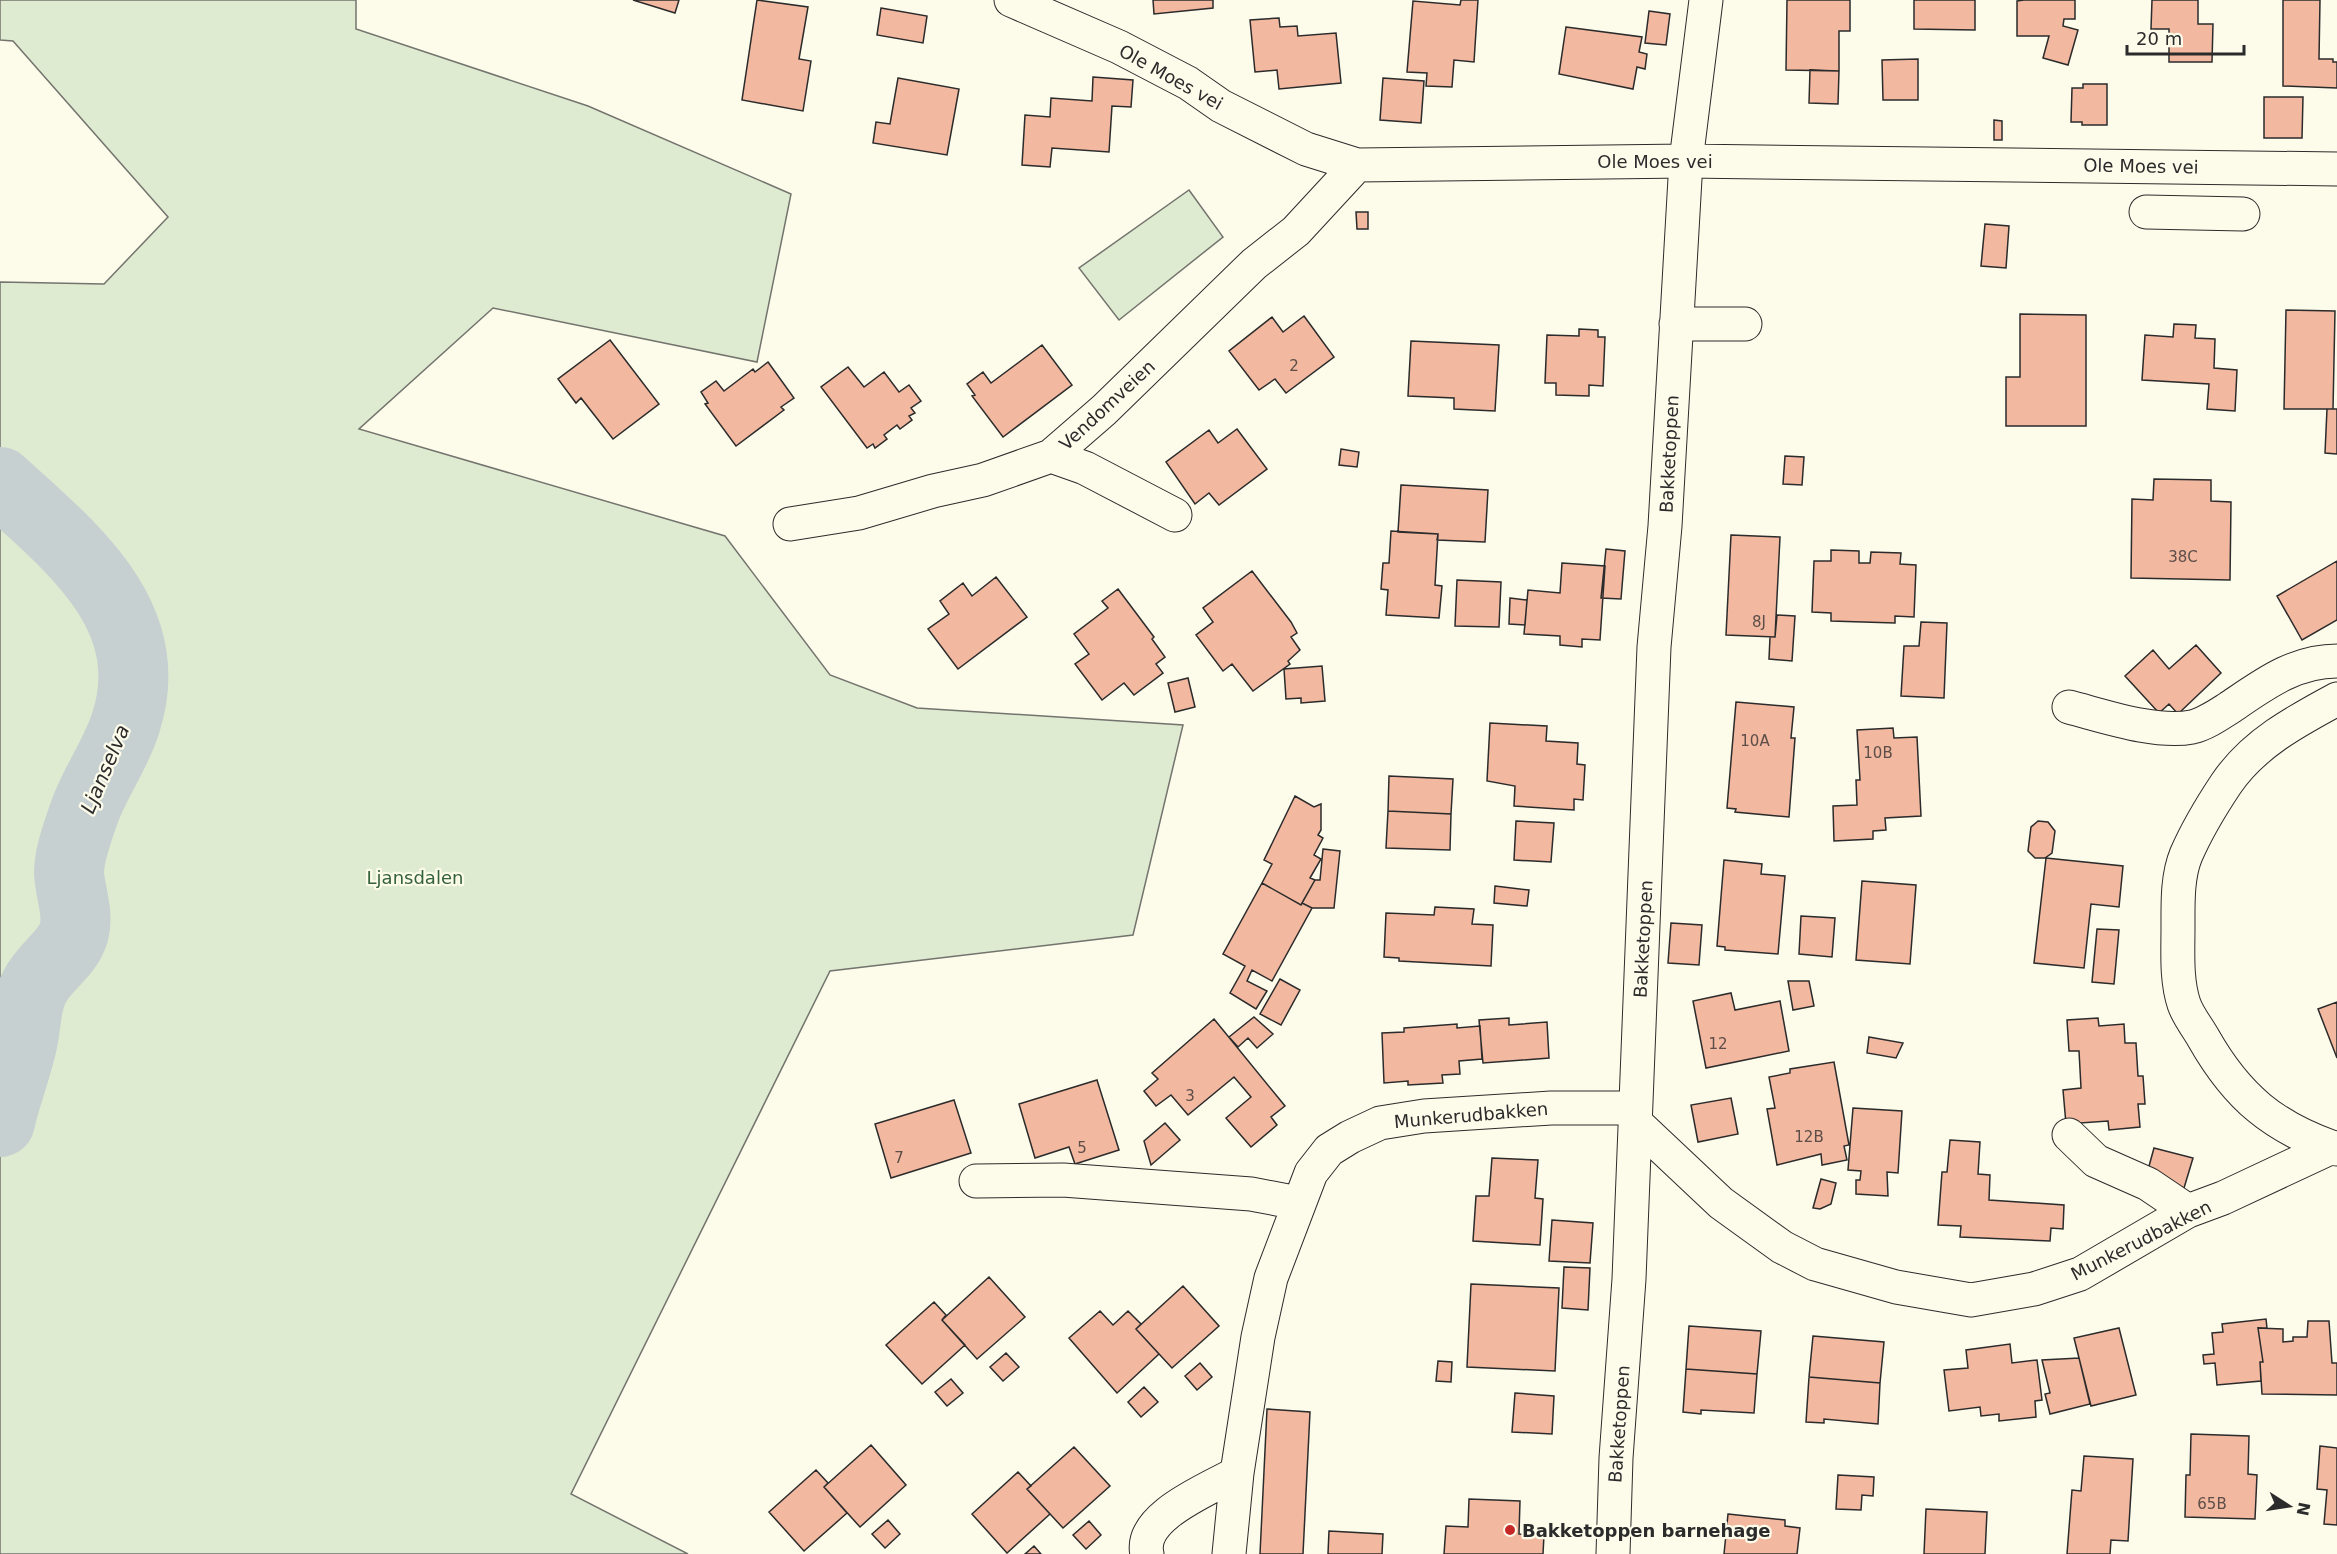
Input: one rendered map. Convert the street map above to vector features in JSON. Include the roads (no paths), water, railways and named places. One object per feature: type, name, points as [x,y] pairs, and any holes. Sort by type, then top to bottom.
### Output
[{"type":"street","name":"Ole Moes vei","points":[[1011,0],[1119,47],[1188,83],[1221,106],[1306,149],[1357,165],[1686,161],[2337,169]]},
{"type":"street","name":"Bakketoppen","points":[[1613,1554],[1635,1114],[1634,906],[1665,526],[1686,161],[1706,0]]},
{"type":"street","name":"Vendomveien","points":[[790,524],[860,513],[933,490],[982,480],[1051,456],[1104,410],[1254,264],[1296,231],[1357,165]]},
{"type":"street","points":[[2146,212],[2243,214]]},
{"type":"street","points":[[1676,324],[1745,324]]},
{"type":"street","points":[[1051,456],[1085,468],[1175,515]]},
{"type":"street","points":[[2069,707],[2153,726],[2178,729],[2194,727],[2213,718],[2291,669],[2317,661],[2337,661]]},
{"type":"street","points":[[2335,1148],[2310,1139],[2271,1118],[2245,1097],[2220,1068],[2184,1005],[2178,967],[2178,908],[2186,856],[2227,783],[2254,752],[2288,725],[2337,699]]},
{"type":"street","name":"Munkerudbakken","points":[[1229,1554],[1237,1473],[1258,1337],[1271,1278],[1311,1173],[1329,1150],[1380,1123],[1447,1114],[1551,1108],[1635,1114],[1721,1203],[1782,1247],[1815,1264],[1931,1295],[1971,1300],[2034,1289],[2080,1274],[2188,1211],[2223,1198],[2335,1148]]},
{"type":"street","points":[[2070,1135],[2096,1161],[2148,1184],[2188,1211]]},
{"type":"street","points":[[976,1181],[1063,1180],[1251,1194],[1298,1203]]},
{"type":"street","points":[[1147,1554],[1149,1530],[1161,1516],[1237,1473]]},
{"type":"waterway","name":"Ljanselva","points":[[0,482],[54,531],[80,558],[102,586],[120,616],[130,648],[133,684],[122,734],[93,792],[72,852],[69,873],[75,910],[74,932],[67,947],[39,979],[31,994],[22,1044],[0,1122]]},
{"type":"place","name":"Bakketoppen barnehage","points":[[1510,1530]]},
{"type":"park label","name":"Ljansdalen","points":[[415,877]]}]
